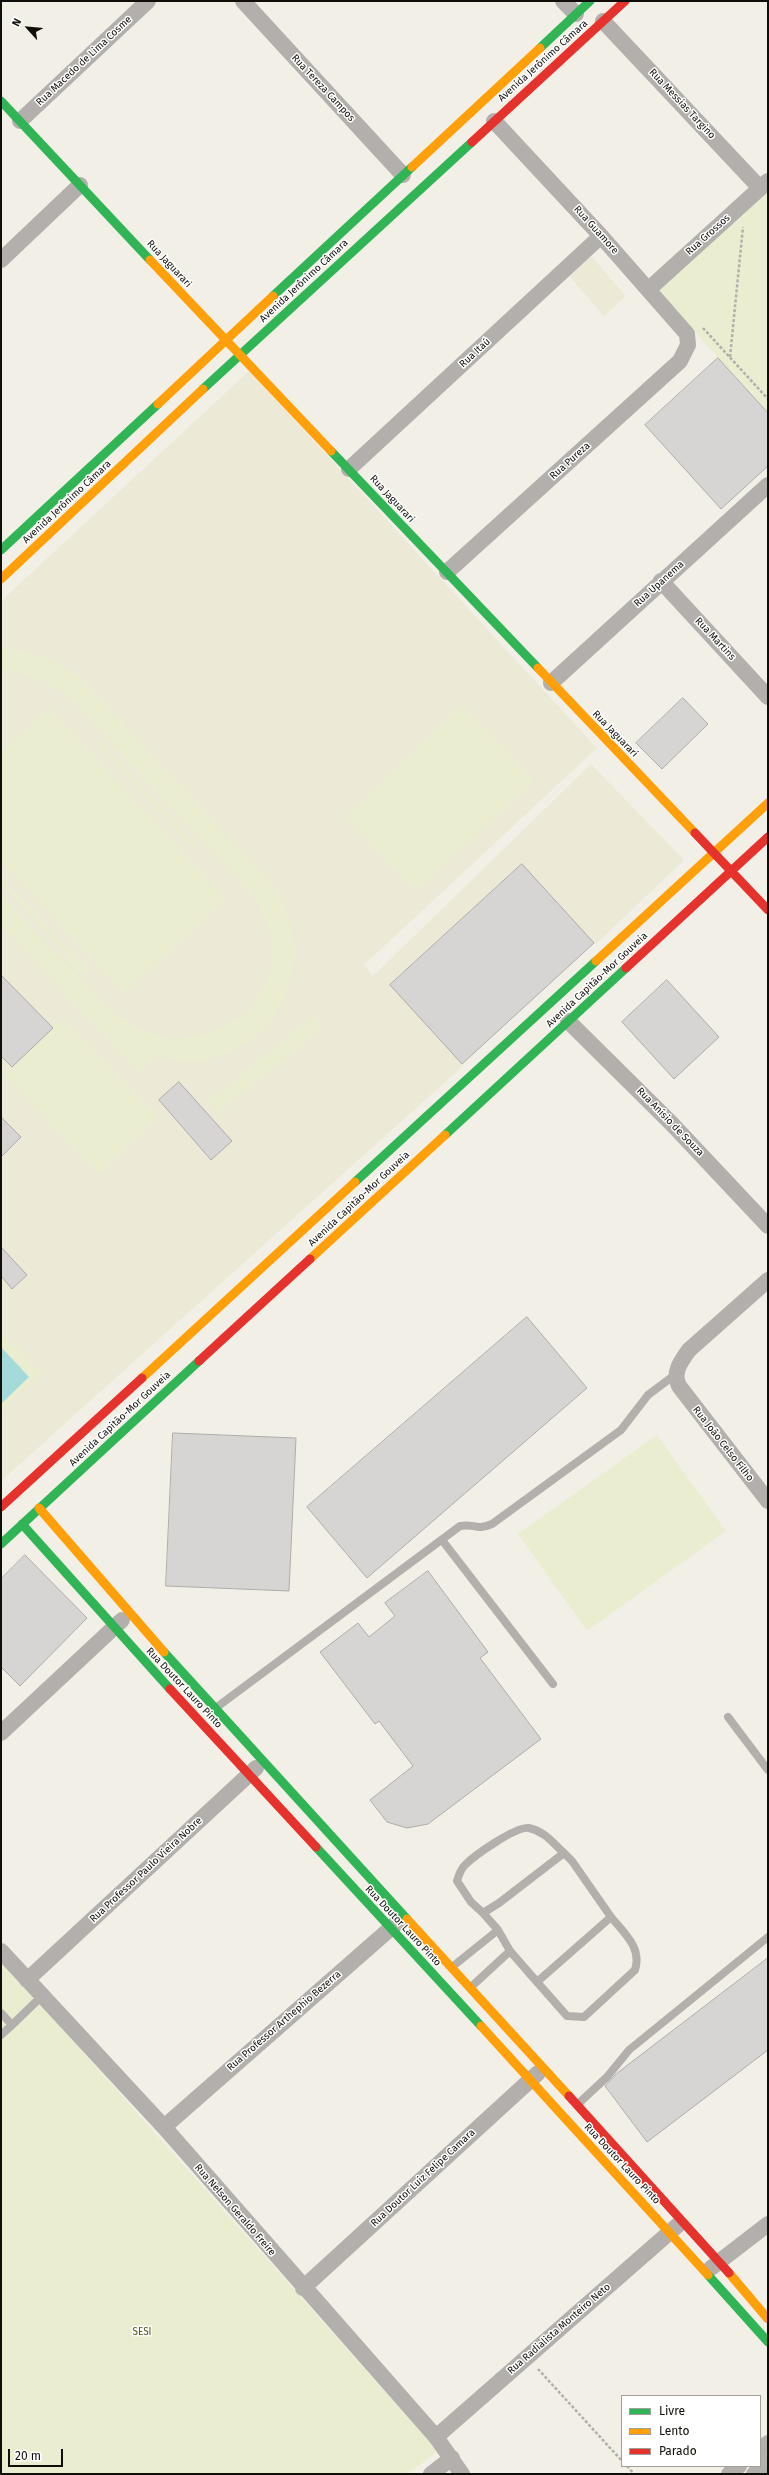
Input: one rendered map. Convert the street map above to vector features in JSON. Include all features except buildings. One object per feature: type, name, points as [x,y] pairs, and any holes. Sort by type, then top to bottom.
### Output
[{"type":"main road","name":"Avenida Jerônimo Câmara","points":[[1,550],[590,1]]},
{"type":"main road","name":"Avenida Jerônimo Câmara","points":[[1,579],[240,355],[625,1]]},
{"type":"main road","name":"Rua Jaguarari","points":[[1,101],[226,341],[768,910]]},
{"type":"main road","name":"Avenida Capitão-Mor Gouveia","points":[[1,1507],[768,803]]},
{"type":"main road","name":"Avenida Capitão-Mor Gouveia","points":[[1,1544],[768,836]]},
{"type":"main road","points":[[292,1252],[295,1237]]},
{"type":"main road","points":[[284,1283],[288,1268]]},
{"type":"main road","points":[[88,1426],[136,1419]]},
{"type":"main road","name":"Rua Doutor Lauro Pinto","points":[[39,1508],[129,1614],[265,1761],[404,1916],[719,2261],[768,2319]]},
{"type":"main road","name":"Rua Doutor Lauro Pinto","points":[[22,1524],[114,1628],[670,2232],[768,2342]]},
{"type":"main road","points":[[641,2201],[653,2189]]},
{"type":"street","name":"Rua Macedo de Lima Cosme","points":[[20,121],[148,1]]},
{"type":"street","name":"Rua Tereza Campos","points":[[243,1],[403,175]]},
{"type":"street","points":[[564,1],[576,14]]},
{"type":"street","name":"Rua Messias Targino","points":[[603,21],[764,184]]},
{"type":"street","name":"Rua Guamore","points":[[494,121],[602,236],[649,289],[687,334],[688,345]]},
{"type":"street","name":"Rua Grossos","points":[[649,289],[764,184]]},
{"type":"street","points":[[1,260],[80,185]]},
{"type":"street","name":"Rua Itaú","points":[[349,469],[602,236]]},
{"type":"street","name":"Rua Pureza","points":[[446,572],[670,370],[684,356],[688,345]]},
{"type":"street","name":"Rua Upanema","points":[[551,682],[662,581],[766,491]]},
{"type":"street","name":"Rua Martins","points":[[662,581],[768,697]]},
{"type":"street","name":"Rua Anísio de Souza","points":[[568,1021],[672,1124],[768,1226]]},
{"type":"street","points":[[678,1380],[689,1350],[768,1280]]},
{"type":"street","name":"Rua João Celso Filho","points":[[678,1380],[768,1501]]},
{"type":"street","points":[[1,1733],[129,1614]]},
{"type":"street","name":"Rua Professor Paulo Vieira Nobre","points":[[27,1980],[265,1761]]},
{"type":"street","name":"Rua Professor Arthephio Bezerra","points":[[164,2127],[404,1916]]},
{"type":"street","name":"Rua Nelson Geraldo Freire","points":[[1,1951],[164,2127],[303,2288],[436,2437],[462,2474]]},
{"type":"street","name":"Rua Doutor Luiz Felipe Camara","points":[[303,2288],[543,2068]]},
{"type":"street","name":"Rua Radialista Monteiro Neto","points":[[436,2437],[682,2221]]},
{"type":"street","points":[[706,2272],[768,2224]]},
{"type":"street","points":[[431,2474],[452,2458]]},
{"type":"street","points":[[754,2474],[768,2463]]},
{"type":"street","points":[[729,2474],[739,2467]]},
{"type":"lane","points":[[216,1708],[460,1526],[466,1525],[479,1529],[492,1524],[622,1430],[648,1394],[678,1380]]},
{"type":"lane","points":[[442,1540],[553,1684]]},
{"type":"lane","points":[[728,1718],[768,1770]]},
{"type":"lane","points":[[527,1828],[542,1832],[572,1861],[611,1917],[635,1947],[638,1960],[635,1970],[584,2017],[568,2016],[510,1951],[498,1930],[483,1913],[471,1902],[457,1881],[459,1872],[465,1864],[513,1831],[527,1828]]},
{"type":"lane","points":[[483,1913],[499,1904],[564,1853]]},
{"type":"lane","points":[[537,1982],[611,1917]]},
{"type":"lane","points":[[451,1967],[498,1930]]},
{"type":"lane","points":[[564,2118],[602,2082],[629,2050],[768,1937]]},
{"type":"lane","points":[[470,1988],[510,1951]]},
{"type":"lane","points":[[1,2035],[42,1996]]},
{"type":"lane","points":[[1,2013],[12,2025]]},
{"type":"path","points":[[730,358],[743,220]]},
{"type":"path","points":[[699,323],[768,399]]},
{"type":"path","points":[[527,2356],[621,2460]]},
{"type":"shaded area","points":[[591,256],[626,296],[604,316],[569,276]]},
{"type":"shaded area","points":[[249,371],[597,748],[364,965],[373,976],[591,764],[684,860],[596,944],[593,944],[462,1064],[463,1066],[1,1481],[1,601]]},
{"type":"green space","points":[[768,190],[768,413],[657,290]]},
{"type":"green space","points":[[1,647],[34,654],[63,666],[82,679],[275,887],[287,913],[293,940],[293,967],[286,992],[274,1015],[256,1035],[234,1050],[206,1060],[194,1062],[157,1057],[139,1073],[1,925],[1,895],[115,1014],[135,1026],[155,1035],[178,1038],[200,1036],[221,1028],[240,1017],[255,1001],[266,982],[272,961],[271,937],[267,923],[254,898],[245,886],[64,693],[26,674],[1,671]]},
{"type":"green space","points":[[463,705],[534,781],[416,892],[345,816]]},
{"type":"green space","points":[[49,707],[226,899],[124,994],[1,861],[1,752]]},
{"type":"green space","points":[[99,741],[195,844],[192,847],[97,743]]},
{"type":"green space","points":[[1,877],[71,952],[72,950],[90,969],[82,976],[65,958],[67,955],[1,884]]},
{"type":"green space","points":[[313,1016],[323,1028],[217,1114],[208,1102]]},
{"type":"green space","points":[[63,1018],[158,1117],[99,1174],[4,1075]]},
{"type":"green space","points":[[1,1331],[41,1373],[1,1411]]},
{"type":"green space","points":[[657,1435],[726,1531],[587,1631],[518,1534]]},
{"type":"green space","name":"SESI","points":[[1,1963],[50,2015],[438,2451],[408,2474],[1,2474]]},
{"type":"water","points":[[1,1347],[29,1377],[1,1404]]},
{"type":"traffic: fast","points":[[540,48],[590,1]]},
{"type":"traffic: fast","points":[[1,101],[150,260]]},
{"type":"traffic: fast","points":[[203,389],[472,142]]},
{"type":"traffic: fast","points":[[273,296],[412,167]]},
{"type":"traffic: fast","points":[[1,550],[158,404]]},
{"type":"traffic: fast","points":[[331,451],[538,668]]},
{"type":"traffic: fast","points":[[355,1182],[596,961]]},
{"type":"traffic: fast","points":[[445,1135],[626,968]]},
{"type":"traffic: fast","points":[[1,1544],[199,1361]]},
{"type":"traffic: fast","points":[[22,1524],[170,1689]]},
{"type":"traffic: fast","points":[[164,1652],[407,1919]]},
{"type":"traffic: fast","points":[[316,1847],[481,2026]]},
{"type":"traffic: fast","points":[[708,2275],[768,2342]]},
{"type":"traffic: slow","points":[[412,167],[540,48]]},
{"type":"traffic: slow","points":[[150,260],[331,451]]},
{"type":"traffic: slow","points":[[158,404],[273,296]]},
{"type":"traffic: slow","points":[[1,579],[203,389]]},
{"type":"traffic: slow","points":[[538,668],[695,833]]},
{"type":"traffic: slow","points":[[596,961],[768,803]]},
{"type":"traffic: slow","points":[[310,1259],[445,1135]]},
{"type":"traffic: slow","points":[[142,1378],[355,1182]]},
{"type":"traffic: slow","points":[[39,1508],[164,1652]]},
{"type":"traffic: slow","points":[[407,1919],[569,2096]]},
{"type":"traffic: slow","points":[[481,2026],[708,2275]]},
{"type":"traffic: slow","points":[[729,2273],[768,2319]]},
{"type":"traffic: jam","points":[[472,142],[625,1]]},
{"type":"traffic: jam","points":[[695,833],[768,910]]},
{"type":"traffic: jam","points":[[626,968],[768,837]]},
{"type":"traffic: jam","points":[[199,1361],[310,1259]]},
{"type":"traffic: jam","points":[[1,1507],[142,1378]]},
{"type":"traffic: jam","points":[[170,1689],[316,1847]]},
{"type":"traffic: jam","points":[[569,2096],[729,2273]]}]
